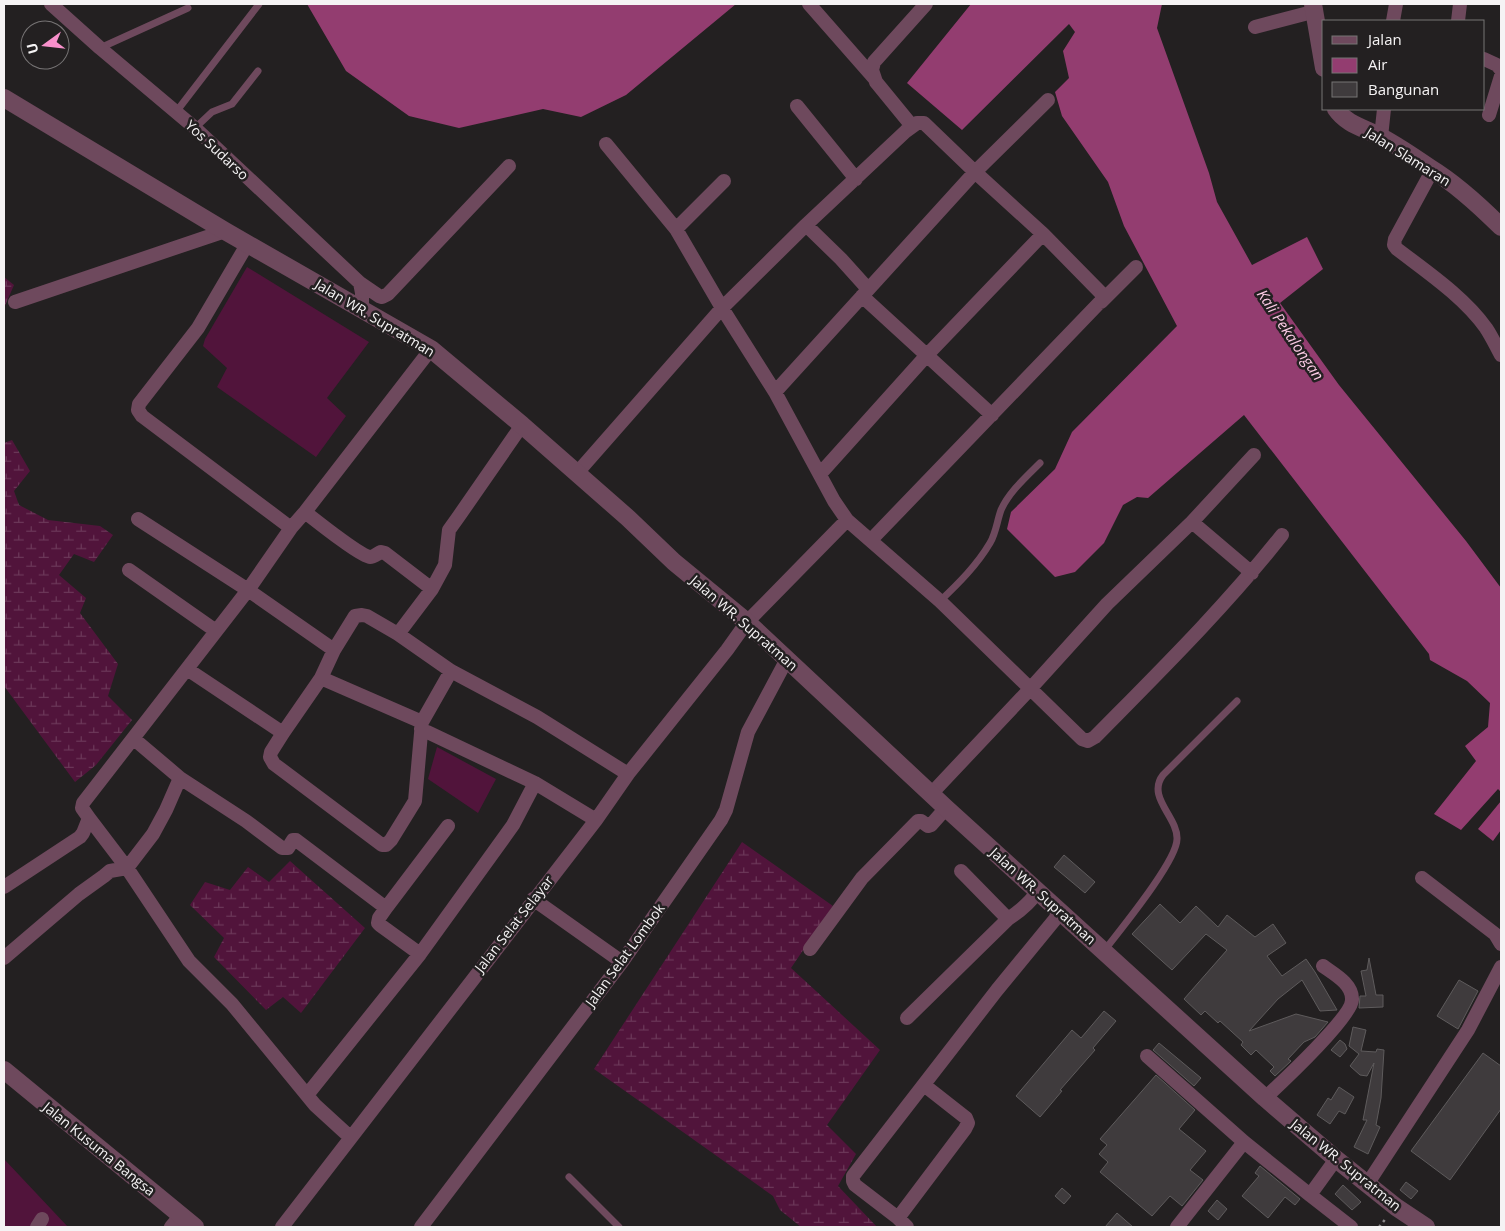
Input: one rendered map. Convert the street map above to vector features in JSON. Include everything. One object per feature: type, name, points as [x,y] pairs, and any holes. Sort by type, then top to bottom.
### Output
[{"type":"street","name":"Yos Sudarso","points":[[50,4],[195,128],[360,283],[378,296],[388,294],[509,166]]},
{"type":"street","points":[[808,4],[874,78],[912,126]]},
{"type":"street","points":[[874,78],[872,70],[874,62],[926,4]]},
{"type":"street","points":[[1393,20],[1396,4]]},
{"type":"street","points":[[1458,20],[1460,4]]},
{"type":"street","points":[[1255,27],[1314,7],[1322,56]]},
{"type":"street","points":[[1485,59],[1497,65],[1501,70]]},
{"type":"street","points":[[1489,115],[1501,76]]},
{"type":"street","name":"Jalan WR. Supratman","points":[[4,98],[225,231],[431,349],[577,473],[744,626],[787,659],[932,793],[938,817],[1035,895],[1054,921],[1104,951],[1265,1098],[1396,1207],[1426,1227]]},
{"type":"street","points":[[774,392],[975,172],[1048,100]]},
{"type":"street","points":[[797,106],[856,179]]},
{"type":"street","name":"Jalan Slamaran","points":[[1337,110],[1352,124],[1382,137],[1433,169],[1464,193],[1501,227]]},
{"type":"street","points":[[1382,137],[1384,110]]},
{"type":"street","points":[[577,473],[722,308],[806,225],[912,126],[919,122],[926,124],[1043,234],[1100,292],[1102,296],[1101,302]]},
{"type":"street","points":[[606,144],[676,229],[774,392],[834,501],[847,520],[940,601],[1082,739],[1086,741],[1092,740],[1155,676],[1252,573],[1282,535]]},
{"type":"street","points":[[1433,169],[1395,239],[1394,245],[1440,281],[1476,316],[1487,330],[1501,355]]},
{"type":"street","points":[[676,229],[724,181]]},
{"type":"street","points":[[806,225],[841,259],[865,293],[927,355],[992,415]]},
{"type":"street","points":[[15,302],[225,231]]},
{"type":"street","points":[[820,474],[927,355],[1043,234]]},
{"type":"street","points":[[248,243],[198,328],[139,404],[138,410],[142,416],[291,528]]},
{"type":"street","points":[[871,540],[1136,267]]},
{"type":"street","points":[[360,283],[363,297],[362,309]]},
{"type":"street","points":[[350,1137],[315,1105],[232,1004],[189,961],[87,824],[82,808],[83,803],[248,590],[291,528],[431,349]]},
{"type":"street","points":[[398,634],[432,589],[446,562],[450,526],[459,516],[522,425]]},
{"type":"street","points":[[932,793],[1030,689],[1106,604],[1192,522],[1254,455]]},
{"type":"street","points":[[305,512],[367,556],[373,556],[381,552],[385,553],[432,589]]},
{"type":"street","points":[[138,519],[248,590],[334,650]]},
{"type":"street","name":"Jalan Selat Selayar","points":[[282,1227],[596,820],[628,774],[744,626],[847,520]]},
{"type":"street","points":[[1192,522],[1252,573]]},
{"type":"street","points":[[129,570],[216,631]]},
{"type":"street","points":[[451,671],[421,725],[415,801],[392,840],[386,845],[382,845],[274,764],[270,757],[271,752],[283,733],[321,678],[334,650],[354,616],[362,615],[398,634],[451,671],[536,716],[628,774]]},
{"type":"street","name":"Jalan Selat Lombok","points":[[421,1227],[622,962],[721,820],[748,732],[787,659]]},
{"type":"street","points":[[187,669],[283,733]]},
{"type":"street","points":[[321,678],[421,725],[535,783],[596,820]]},
{"type":"street","points":[[134,739],[180,778],[246,821],[282,848],[288,848],[293,840],[296,840],[386,908]]},
{"type":"street","points":[[4,957],[79,894],[120,869],[153,834],[180,778]]},
{"type":"street","points":[[307,1095],[420,954],[513,825],[535,783]]},
{"type":"street","points":[[810,949],[862,878],[915,823],[920,820],[928,826],[938,817]]},
{"type":"street","points":[[4,887],[80,837],[87,824]]},
{"type":"street","points":[[420,954],[378,923],[379,918],[448,826]]},
{"type":"street","points":[[961,871],[1008,919]]},
{"type":"street","points":[[1422,878],[1499,935]]},
{"type":"street","points":[[907,1018],[1008,919],[1022,910],[1035,895]]},
{"type":"street","points":[[534,899],[622,962]]},
{"type":"street","points":[[924,1085],[966,1118],[968,1124],[903,1223],[855,1185],[853,1179],[855,1173],[998,990],[1054,921]]},
{"type":"street","points":[[1265,1098],[1340,1022],[1351,1006],[1352,1000],[1348,987],[1323,966]]},
{"type":"street","points":[[1368,1183],[1468,1030],[1501,967]]},
{"type":"street","points":[[1147,1056],[1244,1142],[1351,1227]]},
{"type":"street","name":"Jalan Kusuma Bangsa","points":[[4,1070],[129,1173],[176,1221],[195,1227]]},
{"type":"street","points":[[1176,1227],[1244,1142]]},
{"type":"street","points":[[1310,1195],[1336,1158]]},
{"type":"lane","points":[[176,112],[259,4]]},
{"type":"lane","points":[[100,48],[188,8]]},
{"type":"lane","points":[[195,128],[212,112],[232,104],[258,71]]},
{"type":"lane","points":[[940,601],[963,580],[981,556],[994,537],[1000,512],[1006,502],[1040,463]]},
{"type":"lane","points":[[1104,951],[1151,889],[1176,845],[1177,836],[1159,796],[1159,781],[1237,701]]},
{"type":"lane","points":[[569,1177],[619,1227]]},
{"type":"green space","points":[[247,267],[369,342],[327,398],[346,416],[316,457],[217,387],[227,368],[203,346],[205,339]]},
{"type":"green space","points":[[4,277],[14,285],[4,308]]},
{"type":"green space","points":[[12,440],[30,471],[14,491],[19,505],[48,520],[100,526],[113,535],[94,562],[74,554],[59,575],[86,598],[80,613],[118,664],[108,696],[132,720],[96,765],[75,782],[4,686],[4,443]]},
{"type":"green space","points":[[437,747],[496,779],[478,813],[428,779]]},
{"type":"green space","points":[[742,842],[833,906],[791,968],[880,1050],[827,1125],[856,1154],[838,1186],[877,1227],[801,1227],[780,1210],[773,1196],[594,1069]]},
{"type":"green space","points":[[290,861],[365,928],[301,1013],[283,997],[266,1010],[214,957],[224,938],[190,905],[205,882],[230,890],[248,867],[269,882]]},
{"type":"green space","points":[[4,1159],[68,1227],[4,1227]]},
{"type":"water","points":[[307,4],[736,4],[626,95],[581,117],[543,109],[459,128],[409,116],[346,71]]},
{"type":"water","name":"Kali Pekalongan","points":[[971,4],[1162,4],[1157,28],[1209,173],[1217,202],[1252,265],[1307,237],[1323,269],[1280,303],[1339,385],[1466,541],[1501,588],[1501,792],[1498,789],[1461,830],[1434,814],[1476,761],[1465,746],[1488,727],[1490,703],[1467,681],[1430,660],[1429,654],[1244,415],[1148,498],[1137,497],[1123,505],[1104,543],[1075,572],[1055,577],[1007,529],[1011,512],[1055,469],[1072,432],[1177,326],[1124,226],[1108,182],[1062,116],[1055,92],[1069,78],[1063,51],[1075,32],[1069,24],[962,130],[907,83]]},
{"type":"water","points":[[1501,801],[1501,830],[1493,841],[1478,829]]},
{"type":"building","points":[[1064,855],[1095,882],[1085,893],[1054,867]]},
{"type":"building","points":[[1160,904],[1180,923],[1196,906],[1218,927],[1227,915],[1255,937],[1273,924],[1286,943],[1267,956],[1282,976],[1306,959],[1315,972],[1337,1010],[1320,1011],[1302,980],[1278,999],[1249,1031],[1296,1014],[1328,1022],[1315,1037],[1304,1042],[1288,1059],[1291,1061],[1275,1076],[1270,1071],[1274,1067],[1256,1050],[1251,1055],[1241,1045],[1243,1042],[1220,1021],[1218,1023],[1205,1011],[1201,1015],[1184,999],[1227,950],[1206,934],[1172,970],[1132,934]]},
{"type":"building","points":[[1369,958],[1376,995],[1383,995],[1383,1007],[1359,1008],[1360,996],[1366,996],[1361,971],[1367,970]]},
{"type":"building","points":[[1459,980],[1478,991],[1458,1029],[1437,1016]]},
{"type":"building","points":[[1104,1011],[1116,1021],[1093,1048],[1095,1050],[1060,1090],[1062,1091],[1040,1117],[1016,1096],[1072,1030],[1081,1038]]},
{"type":"building","points":[[1353,1027],[1366,1030],[1361,1051],[1376,1052],[1377,1049],[1384,1050],[1381,1098],[1376,1125],[1380,1127],[1368,1154],[1354,1147],[1367,1120],[1363,1120],[1374,1063],[1367,1076],[1360,1075],[1350,1066],[1359,1054],[1349,1046]]},
{"type":"building","points":[[1340,1040],[1347,1049],[1340,1057],[1331,1050]]},
{"type":"building","points":[[1159,1043],[1201,1078],[1194,1086],[1153,1050]]},
{"type":"building","points":[[1483,1053],[1501,1066],[1501,1109],[1450,1180],[1411,1151]]},
{"type":"building","points":[[1156,1075],[1195,1110],[1179,1129],[1206,1151],[1190,1170],[1203,1180],[1182,1206],[1170,1196],[1152,1216],[1100,1172],[1108,1162],[1099,1154],[1107,1145],[1100,1139]]},
{"type":"building","points":[[1339,1087],[1354,1097],[1345,1114],[1339,1111],[1330,1124],[1317,1115],[1328,1098],[1331,1100]]},
{"type":"building","points":[[1260,1166],[1300,1199],[1295,1205],[1285,1197],[1268,1218],[1242,1196],[1259,1176],[1255,1173]]},
{"type":"building","points":[[1406,1182],[1418,1191],[1411,1199],[1400,1190]]},
{"type":"building","points":[[1343,1185],[1361,1202],[1352,1210],[1335,1194]]},
{"type":"building","points":[[1062,1188],[1071,1196],[1064,1204],[1055,1196]]},
{"type":"building","points":[[1217,1200],[1227,1209],[1218,1220],[1208,1211]]},
{"type":"building","points":[[1117,1213],[1133,1227],[1105,1227]]}]
